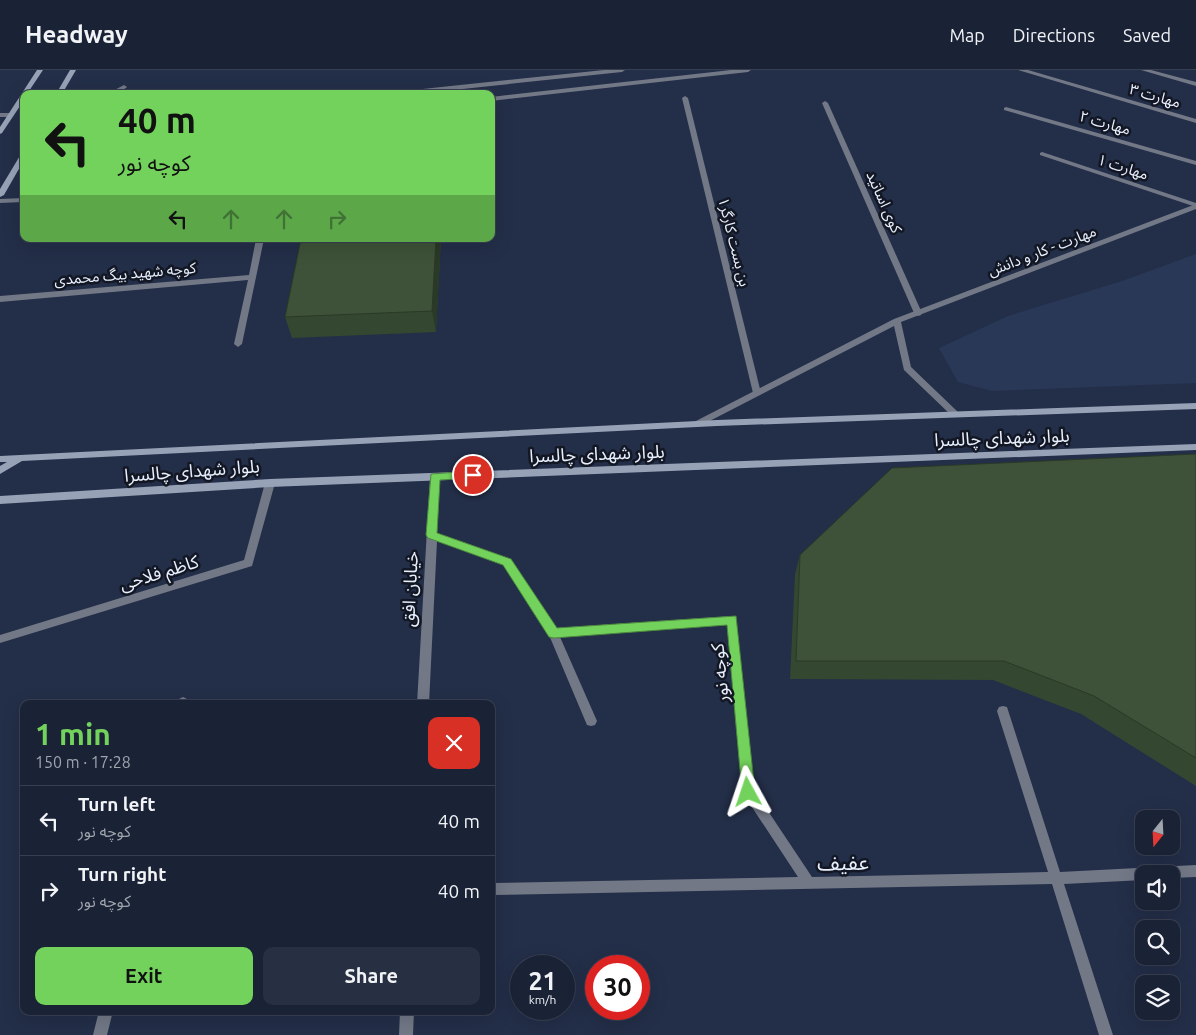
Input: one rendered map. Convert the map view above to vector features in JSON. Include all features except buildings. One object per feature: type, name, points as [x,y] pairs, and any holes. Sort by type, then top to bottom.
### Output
[{"type":"main road","points":[[27,90],[40,70]]},
{"type":"main road","points":[[61,90],[73,70]]},
{"type":"main road","points":[[0,132],[20,100]]},
{"type":"main road","points":[[0,195],[20,161]]},
{"type":"main road","name":"بلوار شهدای چالسرا","points":[[0,459],[24,456],[698,424],[1196,406]]},
{"type":"main road","name":"بلوار شهدای چالسرا","points":[[0,500],[270,482],[1196,447]]},
{"type":"main road","points":[[0,471],[24,456]]},
{"type":"street","points":[[432,90],[622,70]]},
{"type":"street","points":[[495,99],[748,70]]},
{"type":"street","name":"مهارت ۳","points":[[1021,70],[1196,121]]},
{"type":"street","points":[[1144,70],[1196,84]]},
{"type":"street","points":[[118,90],[124,87]]},
{"type":"street","name":"بن بست کارگر۱","points":[[684,98],[757,393]]},
{"type":"street","name":"کوی اساتید","points":[[825,103],[918,313]]},
{"type":"street","name":"مهارت ۲","points":[[1006,109],[1196,164]]},
{"type":"street","points":[[0,115],[11,115]]},
{"type":"street","name":"مهارت ۱","points":[[1042,154],[1196,206]]},
{"type":"street","points":[[0,201],[20,200]]},
{"type":"street","name":"مهارت - کار و دانش","points":[[698,424],[897,321],[1196,206]]},
{"type":"street","points":[[238,344],[259,242]]},
{"type":"street","name":"کوچه شهید بیگ محمدی","points":[[0,299],[252,277]]},
{"type":"street","points":[[897,321],[907,368],[956,415]]},
{"type":"street","name":"خیابان افق","points":[[423,700],[435,477]]},
{"type":"street","name":"کاظم فلاحی","points":[[0,639],[248,562],[270,482]]},
{"type":"street","points":[[432,535],[507,562],[554,633],[591,721]]},
{"type":"street","name":"کوچه نور","points":[[554,633],[732,620],[748,792],[809,883]]},
{"type":"street","points":[[1003,711],[1106,1035]]},
{"type":"street","name":"عفیف","points":[[495,889],[1055,878],[1196,871]]},
{"type":"street","points":[[100,1035],[105,1015]]},
{"type":"street","points":[[406,1035],[407,1015]]},
{"type":"shaded area","points":[[1196,254],[1196,383],[992,391],[958,382],[939,348],[1008,316],[1122,281]]},
{"type":"route","points":[[473,475],[435,477],[432,535],[507,562],[554,633],[732,620],[748,792]]}]
